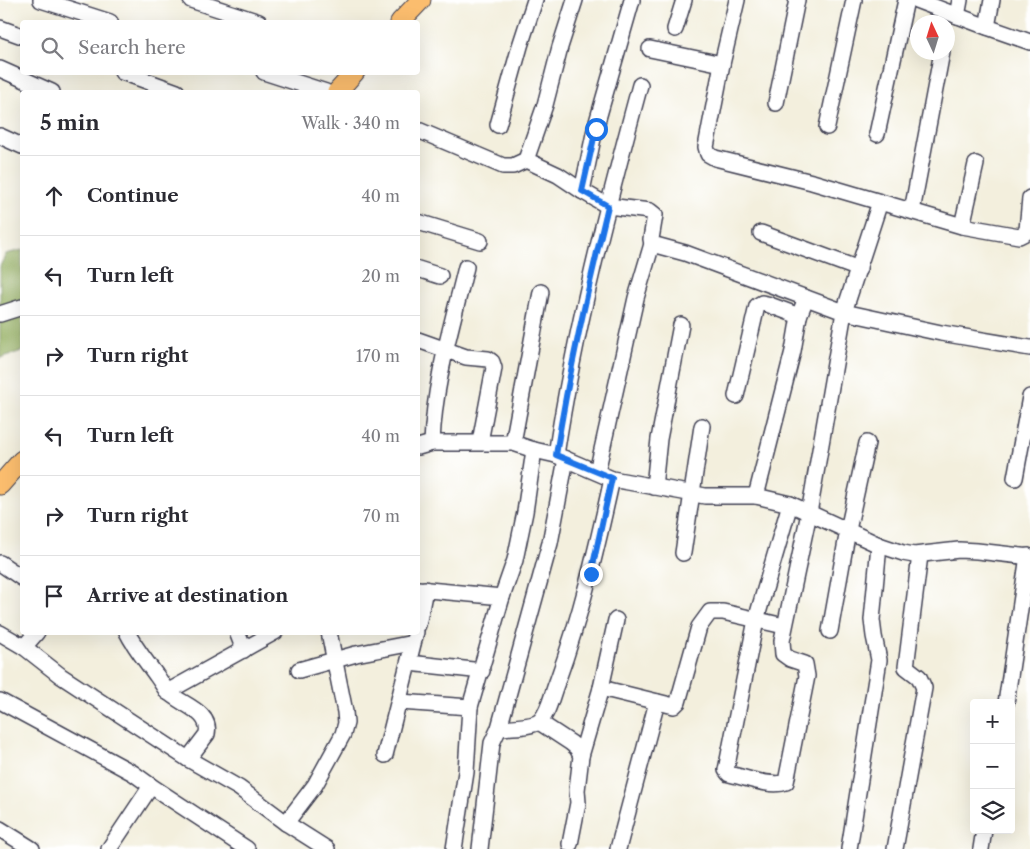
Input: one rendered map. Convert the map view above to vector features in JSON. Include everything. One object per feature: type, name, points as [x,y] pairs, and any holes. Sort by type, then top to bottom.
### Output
[{"type":"main road","points":[[402,20],[421,0]]},
{"type":"main road","points":[[339,90],[352,75]]},
{"type":"main road","points":[[0,485],[20,462]]},
{"type":"street","points":[[41,0],[104,20]]},
{"type":"street","points":[[191,0],[253,20]]},
{"type":"street","points":[[498,125],[535,0]]},
{"type":"street","points":[[420,131],[503,166],[514,166],[526,160],[545,105],[560,47],[576,0]]},
{"type":"street","points":[[582,191],[600,110],[632,0]]},
{"type":"street","points":[[675,29],[684,0]]},
{"type":"street","points":[[738,0],[722,64],[706,147],[708,154],[715,158],[812,182],[962,226],[1019,236],[1027,230],[1030,198]]},
{"type":"street","points":[[776,103],[797,0]]},
{"type":"street","points":[[827,127],[854,0]]},
{"type":"street","points":[[877,134],[906,0]]},
{"type":"street","points":[[916,0],[945,15]]},
{"type":"street","points":[[952,15],[960,0]]},
{"type":"street","points":[[987,28],[992,0]]},
{"type":"street","points":[[955,19],[1030,40]]},
{"type":"street","points":[[0,28],[20,35]]},
{"type":"street","points":[[650,49],[722,64]]},
{"type":"street","points":[[912,211],[940,60]]},
{"type":"street","points":[[0,69],[47,90]]},
{"type":"street","points":[[130,75],[172,90]]},
{"type":"street","points":[[273,75],[320,90]]},
{"type":"street","points":[[480,849],[492,743],[499,728],[550,543],[561,457],[565,393],[577,334],[640,85]]},
{"type":"street","points":[[0,136],[20,145]]},
{"type":"street","points":[[526,160],[558,175],[608,206],[653,212],[655,215],[651,239],[652,244],[636,298],[597,472]]},
{"type":"street","points":[[962,226],[976,164]]},
{"type":"street","points":[[790,504],[756,620],[726,770],[729,774],[772,784],[786,782],[806,676],[805,664],[790,659],[784,654],[782,641],[784,626],[809,513],[844,312],[880,202]]},
{"type":"street","points":[[420,223],[480,241]]},
{"type":"street","points":[[761,233],[859,269]]},
{"type":"street","points":[[652,244],[701,259],[844,312],[941,333],[1030,348]]},
{"type":"street","points":[[466,267],[445,350],[434,411],[425,445],[480,442],[513,443],[561,457],[612,478],[705,496],[756,496],[790,504],[879,545],[903,553],[920,555],[959,550],[977,550],[1029,557],[1007,699]]},
{"type":"street","points":[[420,270],[440,276]]},
{"type":"street","points":[[513,443],[541,292]]},
{"type":"street","points":[[756,496],[793,351],[799,316],[806,298]]},
{"type":"street","points":[[736,396],[756,306],[762,303],[767,304],[799,316]]},
{"type":"street","points":[[0,314],[20,308]]},
{"type":"street","points":[[654,487],[659,439],[680,325]]},
{"type":"street","points":[[420,341],[466,357],[488,359],[492,362],[494,368],[480,442]]},
{"type":"street","points":[[1015,478],[1030,397]]},
{"type":"street","points":[[683,553],[702,426]]},
{"type":"street","points":[[830,631],[848,530],[867,443]]},
{"type":"street","points":[[454,849],[466,772],[470,707],[502,597],[515,560],[525,512],[534,450]]},
{"type":"street","points":[[499,728],[518,727],[539,722],[546,713],[567,655],[591,574],[612,478]]},
{"type":"street","points":[[849,849],[879,660],[872,620],[879,545]]},
{"type":"street","points":[[906,667],[920,555]]},
{"type":"street","points":[[0,563],[20,577]]},
{"type":"street","points":[[420,607],[422,589],[502,597]]},
{"type":"street","points":[[601,688],[674,706],[678,702],[699,627],[707,614],[716,610],[784,626]]},
{"type":"street","points":[[570,844],[578,803],[577,790],[581,756],[601,688],[616,620]]},
{"type":"street","points":[[0,633],[24,647],[61,676],[188,759],[239,788],[286,823],[327,849]]},
{"type":"street","points":[[24,647],[34,635]]},
{"type":"street","points":[[129,635],[140,654],[168,692],[195,710],[206,723],[207,734],[188,759]]},
{"type":"street","points":[[238,635],[244,650]]},
{"type":"street","points":[[168,692],[270,635]]},
{"type":"street","points":[[286,823],[315,786],[343,734],[346,723],[346,712],[330,635]]},
{"type":"street","points":[[299,670],[415,638],[386,755]]},
{"type":"street","points":[[879,660],[906,667],[919,677],[924,688],[896,849]]},
{"type":"street","points":[[409,663],[482,671]]},
{"type":"street","points":[[0,701],[133,773],[246,849]]},
{"type":"street","points":[[400,702],[470,707]]},
{"type":"street","points":[[618,849],[657,702]]},
{"type":"street","points":[[539,722],[571,743],[577,748],[581,756]]},
{"type":"street","points":[[109,849],[151,786]]},
{"type":"street","points":[[0,829],[32,849]]},
{"type":"street","points":[[981,849],[983,834]]},
{"type":"green space","points":[[20,250],[20,352],[0,358],[0,266],[6,254]]},
{"type":"route","points":[[591,574],[612,478],[556,455],[565,393],[577,334],[608,206],[582,191],[596,129]]}]
